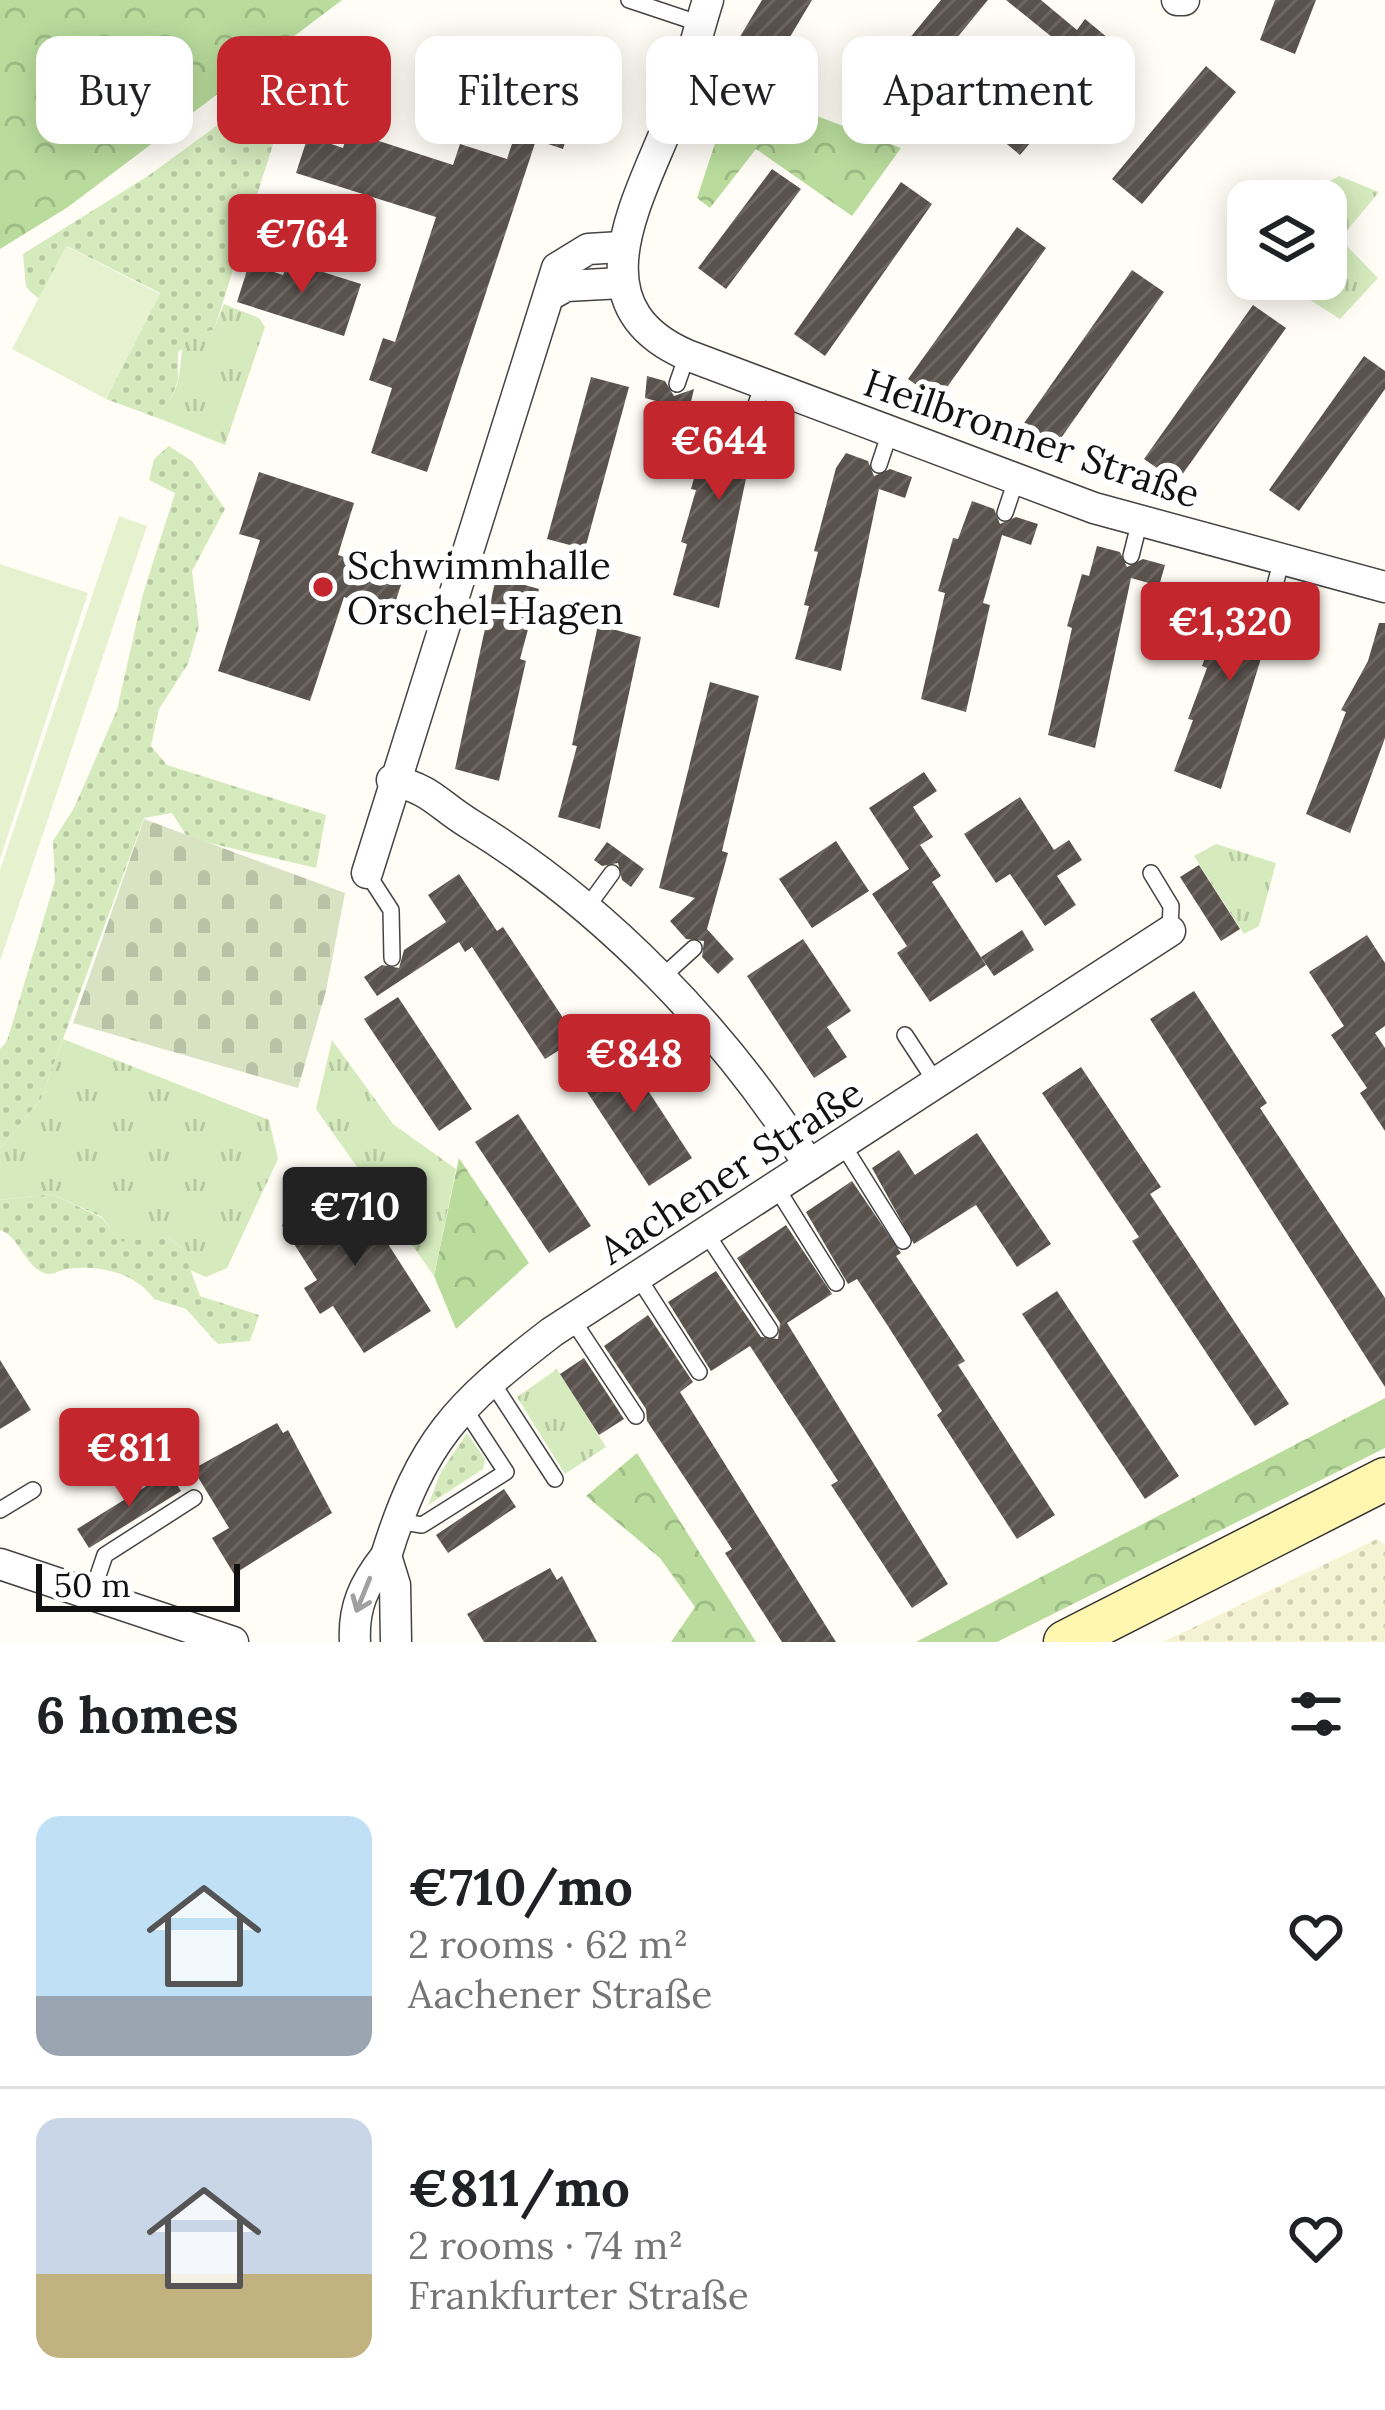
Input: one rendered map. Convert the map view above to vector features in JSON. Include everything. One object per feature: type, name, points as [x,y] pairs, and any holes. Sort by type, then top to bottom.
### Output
[{"type":"main road","points":[[1065,1642],[1385,1479]]},
{"type":"street","points":[[550,295],[566,286],[622,283],[621,247],[679,100],[704,12]]},
{"type":"street","points":[[367,873],[392,780],[557,268],[570,256],[621,247]]},
{"type":"street","name":"Heilbronner Straße","points":[[622,283],[642,327],[682,370],[764,384],[1016,480],[1140,520],[1385,587]]},
{"type":"street","points":[[392,780],[429,790],[585,910],[661,978],[782,1122],[809,1165]]},
{"type":"street","name":"Aachener Straße","points":[[356,1642],[354,1618],[365,1582],[386,1556],[423,1458],[462,1405],[490,1379],[572,1319],[937,1084],[1171,919]]},
{"type":"street","name":"Aachener Straße","points":[[386,1556],[395,1585],[396,1642]]},
{"type":"street","points":[[0,1564],[232,1642]]},
{"type":"lane","points":[[629,0],[704,12]]},
{"type":"lane","points":[[752,416],[764,384]]},
{"type":"lane","points":[[879,465],[890,432]]},
{"type":"lane","points":[[1005,512],[1016,480]]},
{"type":"lane","points":[[1131,556],[1140,520]]},
{"type":"lane","points":[[1273,596],[1282,559]]},
{"type":"lane","points":[[367,873],[391,910],[392,958]]},
{"type":"lane","points":[[585,910],[612,873]]},
{"type":"lane","points":[[1151,873],[1171,919]]},
{"type":"lane","points":[[661,978],[694,948]]},
{"type":"lane","points":[[905,1035],[937,1084]]},
{"type":"lane","points":[[843,1145],[903,1241]]},
{"type":"lane","points":[[776,1187],[836,1283]]},
{"type":"lane","points":[[706,1233],[770,1330]]},
{"type":"lane","points":[[638,1277],[699,1372]]},
{"type":"lane","points":[[572,1319],[636,1416]]},
{"type":"lane","points":[[490,1379],[555,1479]]},
{"type":"lane","points":[[397,1521],[422,1525],[506,1472],[462,1405]]},
{"type":"lane","points":[[0,1510],[33,1490]]},
{"type":"lane","points":[[92,1593],[105,1555],[194,1498]]},
{"type":"shaded area","points":[[1377,1539],[1385,1545],[1385,1642],[1163,1642]]},
{"type":"green space","points":[[0,0],[342,0],[294,36],[217,36],[217,94],[193,113],[193,36],[36,36],[36,144],[151,144],[68,207],[0,249]]},
{"type":"green space","points":[[818,116],[842,126],[842,144],[901,148],[852,216],[756,149],[710,208],[697,198],[715,144],[818,144]]},
{"type":"green space","points":[[217,126],[217,144],[273,144],[214,330],[178,352],[178,380],[163,420],[106,399],[160,293],[67,246],[39,299],[26,287],[23,254]]},
{"type":"green space","points":[[1339,176],[1379,192],[1347,231],[1347,180],[1332,180]]},
{"type":"green space","points":[[66,246],[160,294],[106,399],[12,349]]},
{"type":"green space","points":[[1347,246],[1378,278],[1340,319],[1310,300],[1347,300]]},
{"type":"green space","points":[[224,304],[259,318],[265,327],[225,445],[163,420],[178,381],[183,347],[214,329]]},
{"type":"green space","points":[[169,446],[192,461],[225,509],[192,571],[199,626],[188,664],[159,709],[151,746],[167,765],[326,815],[316,868],[188,838],[172,813],[144,818],[41,1099],[0,1148],[0,1049],[7,1041],[55,881],[53,841],[74,808],[117,710],[143,594],[175,493],[149,480],[154,459]]},
{"type":"green space","points":[[119,516],[147,526],[0,961],[0,870]]},
{"type":"green space","points":[[0,564],[88,593],[0,859]]},
{"type":"green space","points":[[144,819],[345,893],[326,991],[298,1088],[73,1023]]},
{"type":"green space","points":[[1216,844],[1276,863],[1259,926],[1244,934],[1194,856]]},
{"type":"green space","points":[[63,1039],[269,1120],[278,1159],[227,1268],[206,1277],[190,1270],[183,1249],[167,1237],[119,1242],[102,1217],[52,1194],[0,1200],[0,1148],[41,1099]]},
{"type":"green space","points":[[332,1040],[393,1124],[456,1169],[434,1276],[316,1109]]},
{"type":"green space","points":[[459,1158],[529,1263],[456,1329],[434,1276]]},
{"type":"green space","points":[[52,1194],[102,1218],[119,1241],[167,1237],[183,1249],[200,1296],[259,1315],[250,1341],[218,1344],[186,1309],[154,1299],[116,1272],[92,1268],[40,1271],[0,1230],[0,1200]]},
{"type":"green space","points":[[557,1369],[606,1447],[565,1474],[517,1397]]},
{"type":"green space","points":[[1385,1398],[1385,1448],[997,1642],[916,1642]]},
{"type":"green space","points":[[467,1433],[485,1459],[483,1469],[428,1505],[441,1472]]},
{"type":"green space","points":[[637,1453],[756,1642],[671,1642],[695,1607],[660,1558],[586,1496]]},
{"type":"building","points":[[762,0],[812,0],[791,36],[740,36]]},
{"type":"building","points":[[941,0],[988,0],[958,36],[911,36]]},
{"type":"building","points":[[1006,0],[1041,0],[1077,30],[1085,19],[1106,36],[1051,36]]},
{"type":"building","points":[[1275,0],[1316,0],[1295,54],[1260,40]]},
{"type":"building","points":[[1206,66],[1236,92],[1142,204],[1112,179]]},
{"type":"building","points":[[305,144],[343,148],[344,144],[388,144],[453,165],[460,144],[507,159],[512,144],[535,144],[427,472],[371,453],[392,388],[369,380],[383,338],[395,342],[436,217],[296,173]]},
{"type":"building","points":[[1007,144],[1029,144],[1020,155]]},
{"type":"building","points":[[772,169],[801,189],[726,289],[698,268]]},
{"type":"building","points":[[901,182],[932,204],[825,356],[794,334]]},
{"type":"building","points":[[1017,227],[1046,248],[938,400],[908,379]]},
{"type":"building","points":[[288,261],[361,284],[344,336],[237,302],[249,264],[283,275]]},
{"type":"building","points":[[1132,270],[1164,292],[1054,448],[1022,426]]},
{"type":"building","points":[[1253,305],[1286,328],[1177,482],[1144,459]]},
{"type":"building","points":[[1364,356],[1385,371],[1385,389],[1299,511],[1269,490]]},
{"type":"building","points":[[647,376],[665,381],[674,396],[694,389],[689,410],[645,398]]},
{"type":"building","points":[[591,377],[629,387],[585,549],[547,539]]},
{"type":"building","points":[[714,405],[740,413],[749,428],[763,420],[786,426],[779,448],[754,440],[719,608],[673,595],[687,544],[681,542],[696,490],[691,489]]},
{"type":"building","points":[[846,453],[868,461],[874,476],[890,469],[912,477],[905,498],[879,489],[841,671],[795,659],[809,606],[804,605],[818,552],[814,551],[836,468]]},
{"type":"building","name":"Schwimmhalle Orschel-Hagen","points":[[259,472],[354,503],[338,555],[404,576],[392,612],[344,597],[310,701],[218,671],[260,540],[239,534]]},
{"type":"building","points":[[972,501],[994,509],[1000,524],[1016,517],[1038,524],[1031,545],[1002,535],[983,603],[990,605],[966,712],[921,699],[945,593],[938,591],[953,538],[958,539]]},
{"type":"building","points":[[1097,546],[1120,552],[1127,567],[1143,559],[1165,565],[1159,586],[1131,578],[1095,748],[1048,735],[1072,628],[1067,626],[1082,574],[1089,576]]},
{"type":"building","points":[[496,577],[539,589],[520,659],[526,661],[499,781],[455,769]]},
{"type":"building","points":[[1240,587],[1260,593],[1268,607],[1284,599],[1306,605],[1300,627],[1273,619],[1221,789],[1174,771],[1207,668],[1202,666],[1221,615],[1231,619]]},
{"type":"building","points":[[1379,623],[1385,623],[1385,738],[1350,833],[1306,814],[1346,712],[1341,710],[1368,661]]},
{"type":"building","points":[[598,625],[641,637],[600,829],[558,817],[577,746],[572,745]]},
{"type":"building","points":[[710,682],[759,696],[722,851],[728,853],[707,929],[734,959],[718,974],[702,957],[704,941],[686,939],[670,921],[695,898],[659,888]]},
{"type":"building","points":[[924,772],[937,791],[913,807],[933,837],[920,845],[941,876],[932,882],[986,965],[930,1002],[897,953],[907,946],[872,894],[909,869],[869,808]]},
{"type":"building","points":[[1020,797],[1054,850],[1069,840],[1082,860],[1057,876],[1076,905],[1045,926],[1010,874],[996,883],[964,834]]},
{"type":"building","points":[[836,841],[869,891],[812,928],[779,879]]},
{"type":"building","points":[[607,842],[644,869],[631,887],[622,880],[618,863],[602,866],[594,860]]},
{"type":"building","points":[[1199,865],[1240,929],[1221,941],[1180,877]]},
{"type":"building","points":[[459,874],[497,931],[503,927],[577,1039],[545,1059],[472,947],[465,952],[459,942],[377,996],[364,977],[382,965],[399,968],[404,950],[446,922],[428,895]]},
{"type":"building","points":[[1022,930],[1034,950],[994,976],[981,957]]},
{"type":"building","points":[[1367,935],[1385,963],[1385,1026],[1375,1033],[1385,1048],[1385,1131],[1360,1093],[1367,1088],[1331,1035],[1344,1026],[1309,972]]},
{"type":"building","points":[[803,939],[851,1011],[827,1027],[847,1057],[814,1078],[747,976]]},
{"type":"building","points":[[1194,991],[1267,1103],[1260,1108],[1385,1298],[1385,1387],[1150,1019]]},
{"type":"building","points":[[398,997],[472,1109],[439,1131],[364,1019]]},
{"type":"building","points":[[619,1046],[692,1158],[649,1186],[576,1075]]},
{"type":"building","points":[[1081,1067],[1161,1187],[1150,1194],[1289,1404],[1255,1426],[1132,1241],[1139,1237],[1042,1093]]},
{"type":"building","points":[[518,1114],[591,1226],[549,1253],[475,1142]]},
{"type":"building","points":[[977,1133],[1051,1244],[1017,1267],[976,1205],[914,1244],[872,1168],[899,1150],[915,1175]]},
{"type":"building","points":[[852,1181],[965,1361],[958,1365],[1055,1515],[1017,1539],[937,1415],[942,1411],[886,1323],[857,1279],[848,1284],[806,1212]]},
{"type":"building","points":[[349,1183],[431,1311],[364,1353],[333,1306],[320,1314],[304,1288],[317,1280],[282,1225]]},
{"type":"building","points":[[786,1225],[832,1294],[787,1323],[948,1584],[912,1608],[831,1485],[838,1481],[750,1346],[711,1371],[668,1302],[716,1271],[761,1337],[778,1339],[780,1323],[737,1258]]},
{"type":"building","points":[[1057,1291],[1179,1476],[1145,1499],[1022,1314]]},
{"type":"building","points":[[648,1315],[693,1382],[680,1392],[836,1642],[782,1642],[725,1553],[732,1549],[647,1421],[646,1409],[604,1346]]},
{"type":"building","points":[[584,1358],[624,1419],[599,1435],[560,1374]]},
{"type":"building","points":[[0,1360],[31,1410],[0,1429]]},
{"type":"building","points":[[277,1423],[283,1433],[288,1430],[332,1513],[234,1574],[212,1538],[229,1528],[193,1469]]},
{"type":"building","points":[[169,1472],[181,1491],[89,1548],[77,1529]]},
{"type":"building","points":[[504,1489],[516,1507],[448,1553],[436,1535]]},
{"type":"building","points":[[550,1568],[557,1580],[562,1576],[597,1642],[484,1642],[467,1614]]},
{"type":"place","name":"Schwimmhalle Orschel-Hagen","points":[[323,587]]}]
